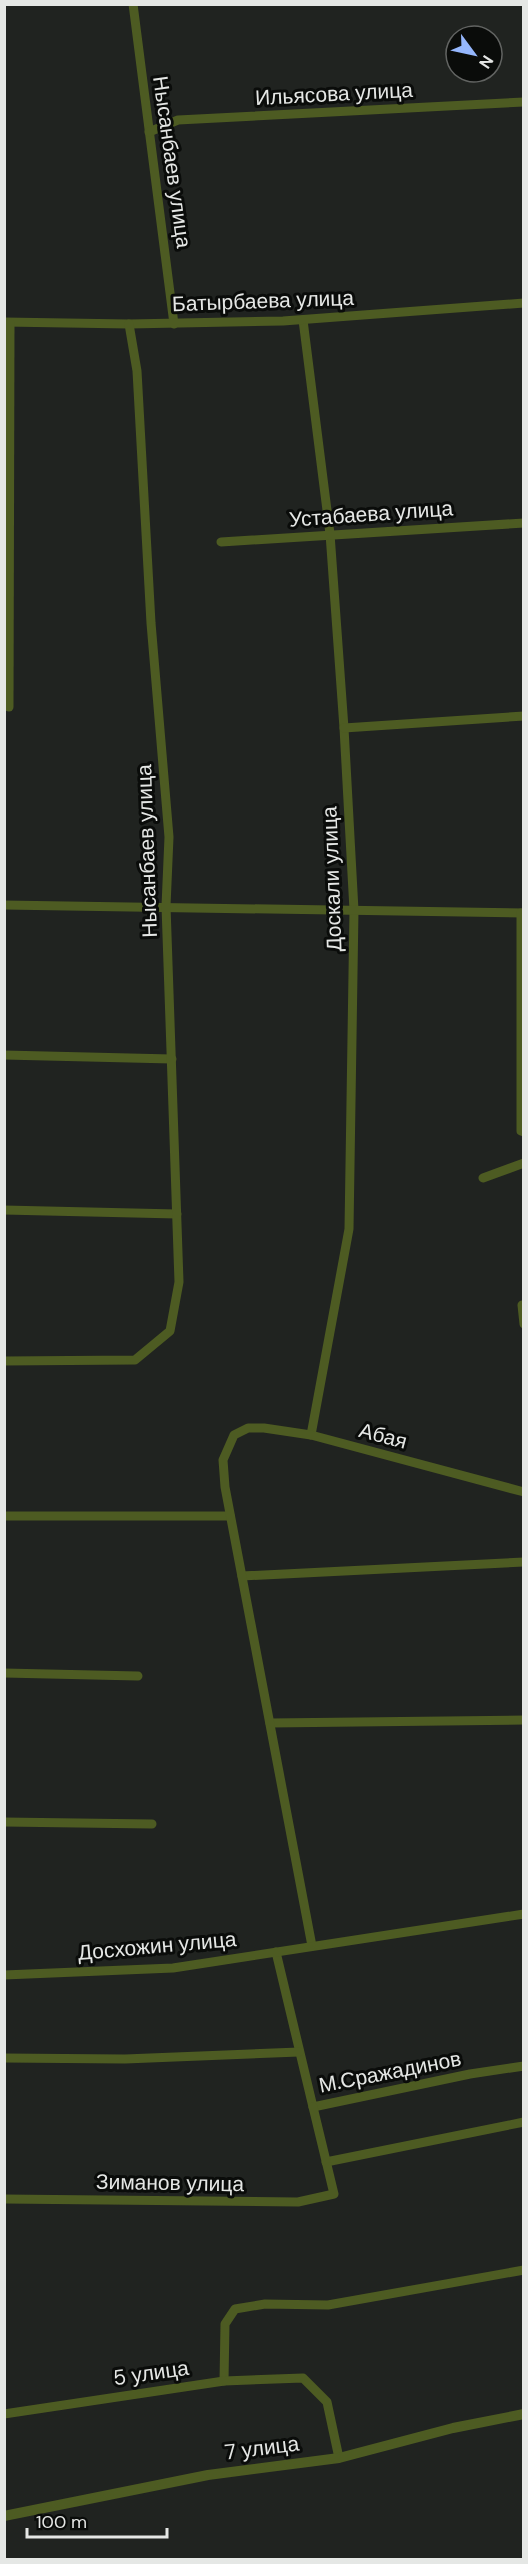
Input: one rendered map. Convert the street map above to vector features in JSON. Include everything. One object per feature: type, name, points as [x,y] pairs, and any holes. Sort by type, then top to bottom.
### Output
[{"type":"street","name":"Нысанбаев улица","points":[[133,4],[174,324]]},
{"type":"street","name":"Ильясова улица","points":[[149,132],[178,120],[524,102]]},
{"type":"street","name":"Батырбаева улица","points":[[7,322],[174,324],[303,320],[524,303]]},
{"type":"street","name":"Доскали улица","points":[[303,320],[330,534],[354,910],[350,1228],[312,1436]]},
{"type":"street","points":[[7,322],[9,707]]},
{"type":"street","name":"Нысанбаев улица","points":[[4,1361],[135,1360],[170,1331],[179,1282],[166,906],[169,837],[151,623],[137,371],[129,324]]},
{"type":"street","name":"Устабаева улица","points":[[221,542],[524,523]]},
{"type":"street","points":[[344,728],[524,716]]},
{"type":"street","points":[[4,905],[522,913],[521,1131],[524,1132]]},
{"type":"street","points":[[4,1055],[172,1059]]},
{"type":"street","points":[[483,1178],[524,1163]]},
{"type":"street","points":[[4,1210],[177,1214]]},
{"type":"street","points":[[522,1305],[524,1324]]},
{"type":"street","name":"Абая","points":[[230,1516],[223,1460],[234,1435],[248,1428],[264,1428],[312,1436],[524,1492]]},
{"type":"street","points":[[4,1516],[230,1516],[312,1946]]},
{"type":"street","points":[[242,1576],[524,1562]]},
{"type":"street","points":[[4,1673],[138,1676]]},
{"type":"street","points":[[270,1723],[524,1720]]},
{"type":"street","points":[[4,1822],[152,1824]]},
{"type":"street","name":"Досхожин улица","points":[[4,1975],[173,1968],[524,1914]]},
{"type":"street","name":"М.Сражадинов","points":[[276,1952],[312,2107],[470,2074],[524,2066]]},
{"type":"street","points":[[4,2058],[125,2059],[299,2052]]},
{"type":"street","points":[[312,2107],[326,2162],[524,2122]]},
{"type":"street","name":"Зиманов улица","points":[[4,2199],[298,2202],[334,2194],[326,2162]]},
{"type":"street","points":[[224,2381],[225,2324],[235,2309],[265,2304],[328,2305],[524,2270]]},
{"type":"street","name":"5 улица","points":[[4,2415],[224,2381],[303,2378],[327,2402],[339,2458]]},
{"type":"street","name":"7 улица","points":[[4,2516],[208,2475],[339,2458],[453,2428],[524,2414]]}]
